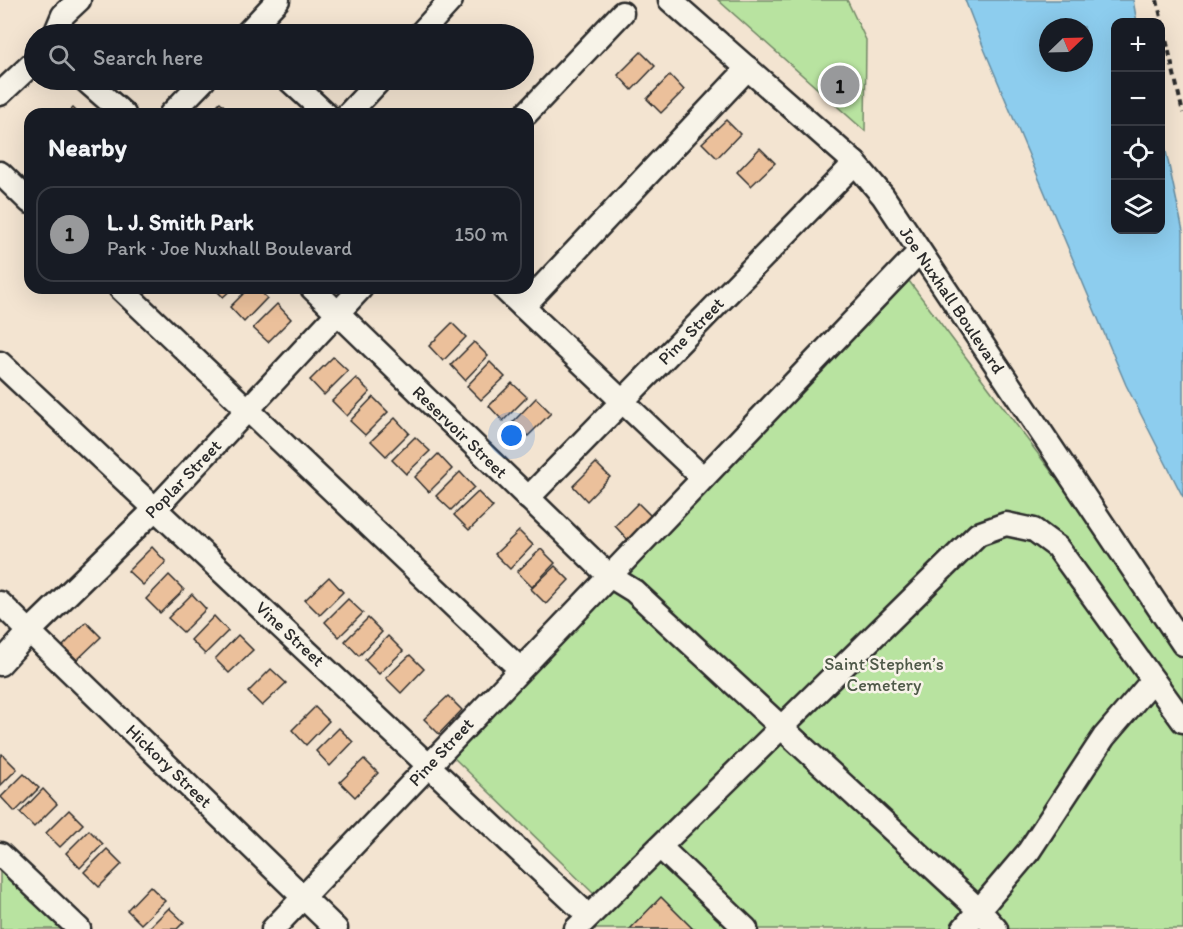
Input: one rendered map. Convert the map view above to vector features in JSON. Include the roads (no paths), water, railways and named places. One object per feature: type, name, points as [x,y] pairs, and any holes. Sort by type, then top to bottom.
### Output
[{"type":"street","points":[[59,24],[63,15],[79,0]]},
{"type":"street","points":[[255,24],[278,0]]},
{"type":"street","points":[[429,24],[452,0]]},
{"type":"street","name":"Joe Nuxhall Boulevard","points":[[670,0],[855,163],[883,196],[1183,644]]},
{"type":"street","points":[[532,108],[622,13]]},
{"type":"street","points":[[523,307],[748,68]]},
{"type":"street","points":[[0,94],[24,71]]},
{"type":"street","points":[[97,90],[117,108]]},
{"type":"street","points":[[177,108],[194,90]]},
{"type":"street","points":[[300,90],[319,108]]},
{"type":"street","points":[[354,108],[371,90]]},
{"type":"street","name":"Pine Street","points":[[528,498],[855,163]]},
{"type":"street","points":[[0,173],[24,196]]},
{"type":"street","name":"Pine Street","points":[[273,929],[608,575],[919,252]]},
{"type":"street","points":[[126,294],[519,669]]},
{"type":"street","name":"Reservoir Street","points":[[318,294],[608,575],[634,591],[980,911],[996,929]]},
{"type":"street","name":"Poplar Street","points":[[0,664],[155,509],[355,294]]},
{"type":"street","points":[[509,294],[702,477]]},
{"type":"street","name":"Vine Street","points":[[0,363],[429,765],[577,918]]},
{"type":"street","points":[[577,918],[660,847],[978,534],[1006,524],[1034,530],[1057,547],[1183,721]]},
{"type":"street","name":"Hickory Street","points":[[0,603],[336,929]]},
{"type":"street","points":[[963,929],[1029,851],[1104,737],[1153,680]]},
{"type":"street","points":[[660,847],[746,929]]},
{"type":"street","points":[[0,854],[79,929]]},
{"type":"water","points":[[965,0],[1133,0],[1136,18],[1111,18],[1111,234],[1165,234],[1165,147],[1183,231],[1183,497],[1126,385]]},
{"type":"place","name":"L. J. Smith Park","points":[[840,85]]},
{"type":"park label","name":"Saint Stephen’s Cemetery","points":[[884,674]]}]
